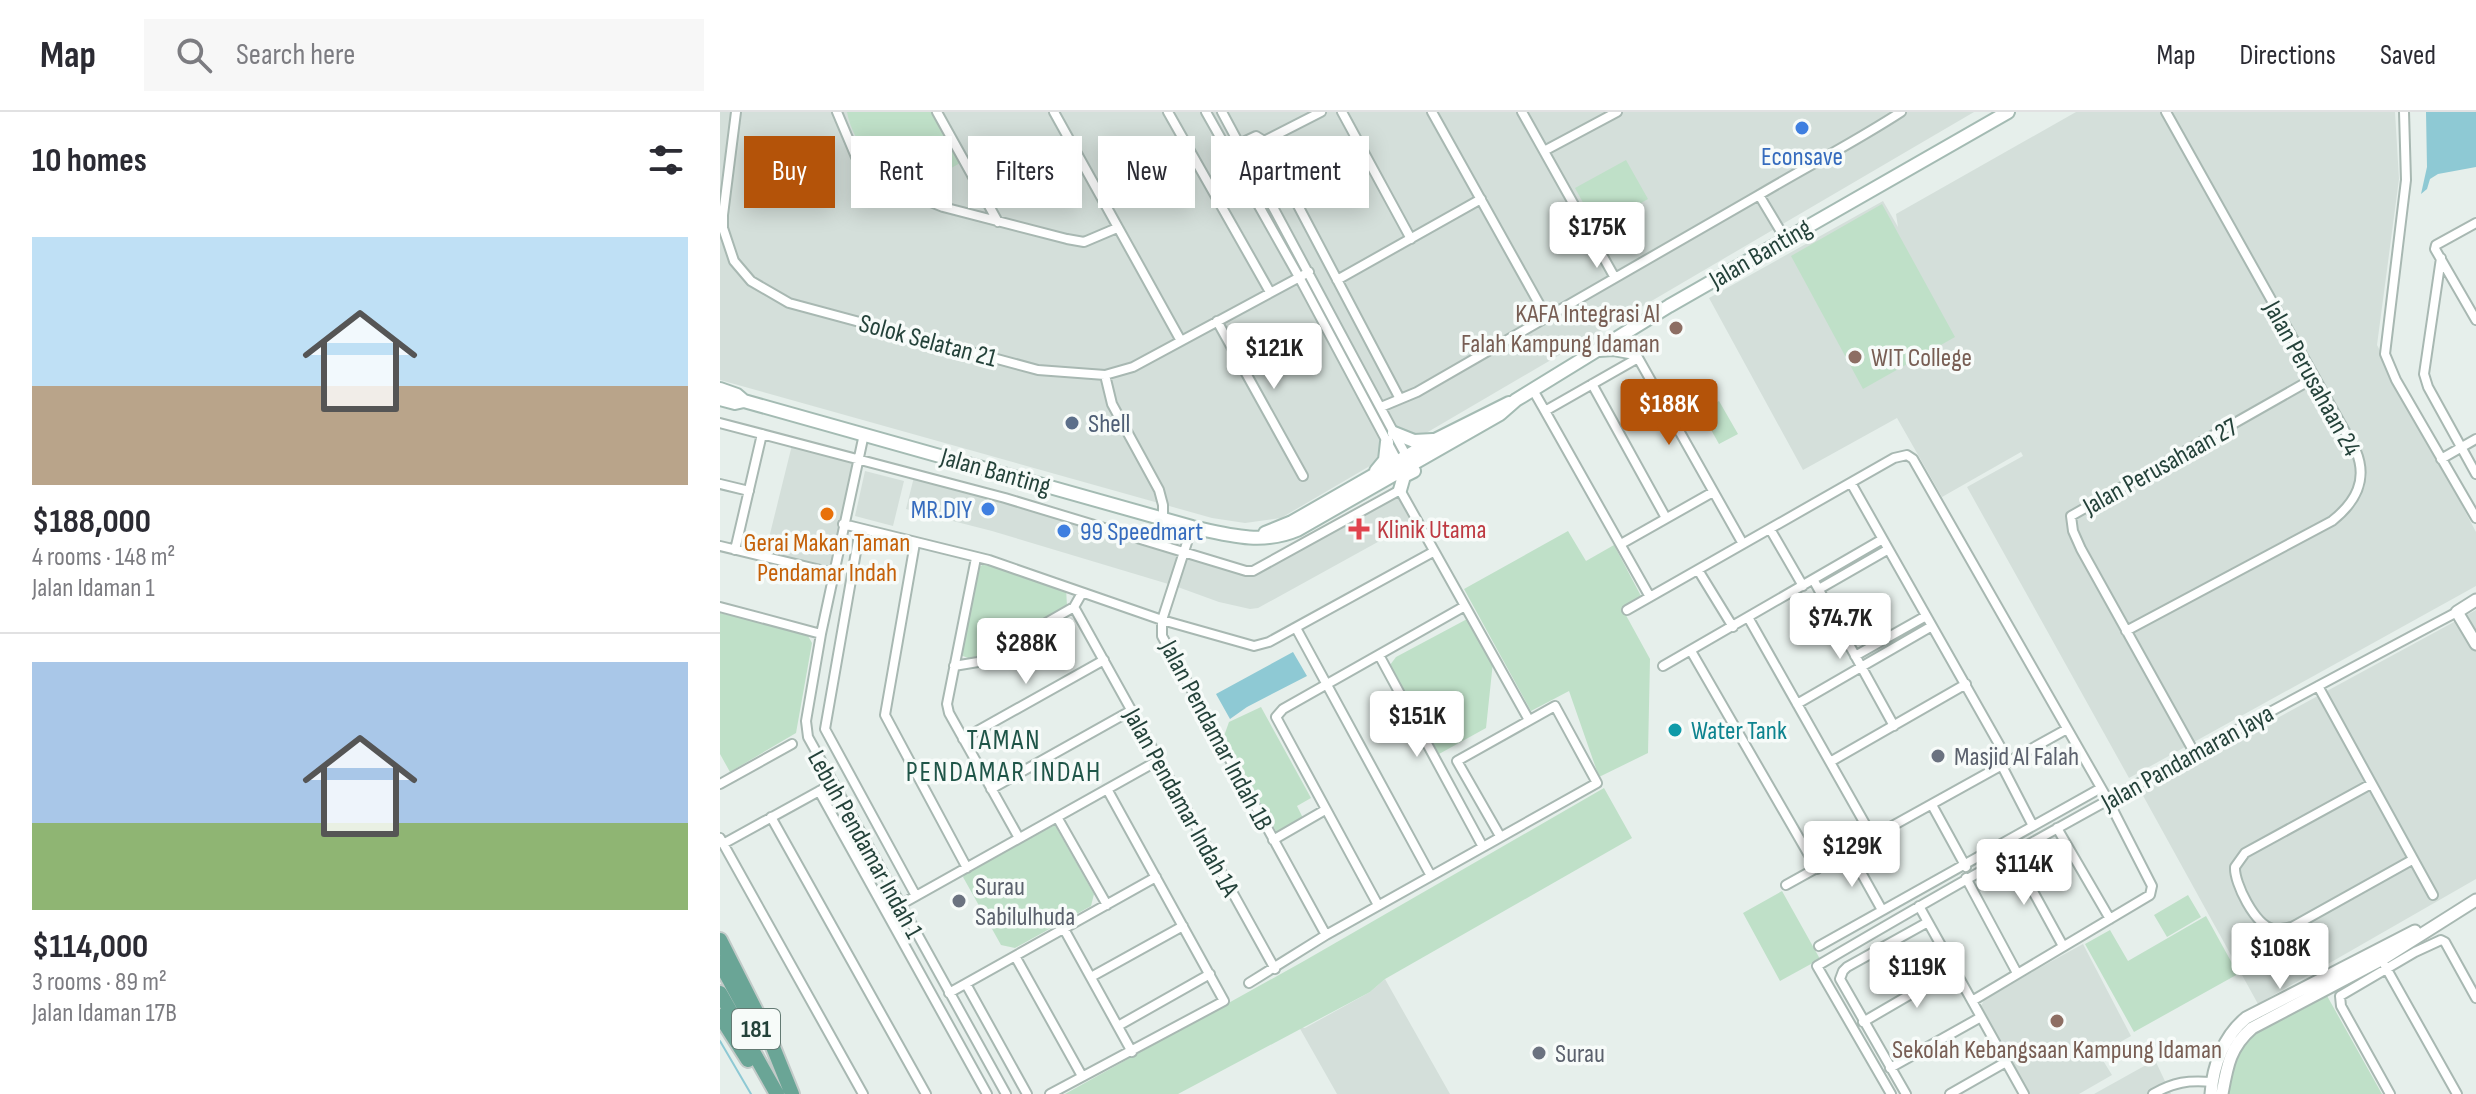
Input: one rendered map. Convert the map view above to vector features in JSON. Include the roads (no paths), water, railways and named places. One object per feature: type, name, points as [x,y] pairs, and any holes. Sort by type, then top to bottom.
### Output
[{"type":"main road","name":"Jalan Banting","points":[[720,389],[744,401],[1192,527],[1274,538],[1297,530],[1438,444],[1500,414],[1516,400],[1624,333],[2008,112]]},
{"type":"main road","points":[[1594,351],[1613,349],[1637,355],[1644,322]]},
{"type":"main road","name":"Jalan Banting","points":[[720,399],[735,403],[744,401]]},
{"type":"main road","points":[[1368,479],[1385,460],[1391,438],[1438,444],[1426,463],[1404,476],[1400,490]]},
{"type":"main road","name":"Jalan Banting","points":[[1249,537],[1284,526],[1368,479],[1404,464]]},
{"type":"main road","points":[[720,940],[769,1037],[792,1094]]},
{"type":"main road","name":"181","points":[[720,963],[792,1094]]},
{"type":"main road","name":"181","points":[[720,993],[777,1094]]},
{"type":"main road","points":[[720,1016],[747,1060],[777,1094]]},
{"type":"street","name":"Solok Selatan 21","points":[[736,112],[723,228],[734,261],[751,281],[789,303],[1038,370],[1105,375],[1133,367],[1309,272]]},
{"type":"street","points":[[937,112],[998,222]]},
{"type":"street","points":[[1054,112],[1181,341]]},
{"type":"street","points":[[1168,112],[1270,292]]},
{"type":"street","points":[[1206,112],[1404,464]]},
{"type":"street","points":[[1222,112],[1235,136]]},
{"type":"street","points":[[1274,136],[1321,112]]},
{"type":"street","points":[[1342,112],[1411,239]]},
{"type":"street","points":[[1432,112],[1547,318]]},
{"type":"street","points":[[1522,112],[1615,278]]},
{"type":"street","points":[[1544,151],[1617,112]]},
{"type":"street","points":[[1381,407],[1417,392],[1804,168],[1858,140],[1901,112]]},
{"type":"street","name":"Jalan Perusahaan 24","points":[[2126,631],[2332,521],[2354,500],[2361,475],[2359,460],[2166,112]]},
{"type":"street","points":[[2404,112],[2406,180],[2385,354],[2390,369],[2476,518]]},
{"type":"street","points":[[834,113],[856,157],[884,183],[943,207],[1084,242],[1117,228]]},
{"type":"street","points":[[1759,195],[1786,240]]},
{"type":"street","points":[[1337,280],[1481,199]]},
{"type":"street","points":[[1274,208],[1381,407],[1391,438]]},
{"type":"street","points":[[1299,208],[1400,399]]},
{"type":"street","points":[[2476,223],[2436,245],[2438,255],[2424,374],[2428,387],[2476,474]]},
{"type":"street","points":[[2438,255],[2476,320]]},
{"type":"street","points":[[1217,321],[1303,476]]},
{"type":"street","points":[[1624,333],[1743,544]]},
{"type":"street","points":[[1545,411],[1637,355]]},
{"type":"street","points":[[1105,375],[1112,404],[1159,490],[1163,518]]},
{"type":"street","name":"Jalan Perusahaan 27","points":[[2194,752],[2081,549],[2073,531],[2071,516],[2314,378]]},
{"type":"street","points":[[1592,384],[1666,518]]},
{"type":"street","points":[[1533,390],[1650,597]]},
{"type":"street","points":[[720,423],[1005,498],[1246,571],[1253,571],[1400,490],[1529,720]]},
{"type":"street","points":[[735,550],[762,434]]},
{"type":"street","name":"Lebuh Pendamar Indah 1","points":[[864,434],[821,634],[807,730],[811,745],[1002,1093]]},
{"type":"street","points":[[2441,459],[2476,439]]},
{"type":"street","points":[[1627,610],[1901,455],[1913,459],[2108,800],[2152,886],[2150,895],[1972,1001]]},
{"type":"street","points":[[1851,483],[1966,684],[2033,826]]},
{"type":"street","points":[[720,484],[749,491]]},
{"type":"street","points":[[1621,544],[1713,492]]},
{"type":"street","points":[[843,524],[976,558],[1162,620],[1254,646],[1296,628],[1433,552]]},
{"type":"street","name":"Jalan Pendamar Indah 1B","points":[[1192,527],[1162,620],[1162,636],[1326,935]]},
{"type":"street","points":[[860,529],[825,729],[916,896]]},
{"type":"street","points":[[1770,529],[1803,586]]},
{"type":"street","points":[[1817,585],[1881,540]]},
{"type":"street","points":[[915,543],[885,715],[967,868]]},
{"type":"street","points":[[720,546],[833,573]]},
{"type":"street","points":[[1663,666],[1803,586],[1817,585],[1887,550]]},
{"type":"street","points":[[976,558],[947,704],[949,713],[1019,838]]},
{"type":"street","points":[[1698,570],[1733,627]]},
{"type":"street","points":[[1817,585],[1894,726]]},
{"type":"street","points":[[954,666],[978,662],[1074,607],[1082,593]]},
{"type":"street","name":"Jalan Pandamaran Jaya","points":[[1891,1094],[1817,966],[1968,877],[2476,600]]},
{"type":"street","points":[[1378,905],[1276,717],[1283,709],[1465,606]]},
{"type":"street","points":[[720,607],[821,634]]},
{"type":"street","name":"Jalan Pendamar Indah 1A","points":[[1074,607],[1275,969]]},
{"type":"street","points":[[2457,612],[2476,644]]},
{"type":"street","points":[[1855,656],[1926,616]]},
{"type":"street","points":[[1749,619],[1873,838]]},
{"type":"street","points":[[1797,704],[1932,626]]},
{"type":"street","points":[[1296,628],[1431,876]]},
{"type":"street","points":[[1691,651],[1817,869]]},
{"type":"street","points":[[1379,655],[1483,847]]},
{"type":"street","points":[[963,739],[1104,660]]},
{"type":"street","points":[[1830,762],[1966,684]]},
{"type":"street","points":[[2318,686],[2433,895]]},
{"type":"street","points":[[1249,983],[1378,905],[1597,783],[1555,706],[1457,761],[1500,836]]},
{"type":"street","points":[[991,789],[1132,710]]},
{"type":"street","points":[[1786,885],[2067,729]]},
{"type":"street","points":[[720,784],[792,744]]},
{"type":"street","points":[[900,905],[1159,760]]},
{"type":"street","points":[[832,784],[722,841],[863,1094]]},
{"type":"street","points":[[2371,784],[2245,853],[2237,860],[2236,882],[2258,919],[2272,929],[2282,929],[2292,927],[2412,860]]},
{"type":"street","name":"Jalan Pandamaran Jaya","points":[[1819,946],[2101,788]]},
{"type":"street","points":[[1050,1094],[1224,1001],[1107,789]]},
{"type":"street","points":[[819,791],[987,1094]]},
{"type":"street","points":[[1932,805],[2017,973]]},
{"type":"street","points":[[1273,840],[1325,810]]},
{"type":"street","points":[[771,817],[926,1094]]},
{"type":"street","points":[[1057,817],[1107,905]]},
{"type":"street","points":[[2057,828],[2110,919]]},
{"type":"street","points":[[1849,851],[1882,910]]},
{"type":"street","points":[[2012,853],[2063,946]]},
{"type":"street","points":[[949,993],[1156,877]]},
{"type":"street","points":[[2390,1094],[2339,1000],[2344,991],[2442,920],[2476,900]]},
{"type":"street","points":[[1919,906],[2024,1094]]},
{"type":"street","points":[[2215,1091],[2221,1051],[2235,1027],[2258,1011],[2397,939],[2442,920]]},
{"type":"street","points":[[1906,1094],[1842,983],[1843,971],[1928,922]]},
{"type":"street","points":[[1091,977],[1183,926]]},
{"type":"street","points":[[1064,929],[1132,1052]]},
{"type":"street","points":[[2384,964],[2386,949],[2397,939]]},
{"type":"street","points":[[2215,1091],[2236,1043],[2252,1028],[2441,940],[2476,998]]},
{"type":"street","points":[[2344,967],[2376,954],[2457,1094]]},
{"type":"street","points":[[1015,956],[1082,1076]]},
{"type":"street","points":[[1863,1022],[1954,969]]},
{"type":"street","points":[[1118,1026],[1210,974]]},
{"type":"street","points":[[966,984],[1027,1094]]},
{"type":"street","points":[[1890,1068],[1981,1017]]},
{"type":"street","points":[[1950,1094],[2006,1062]]},
{"type":"street","points":[[2153,1094],[2171,1090],[2189,1080],[2215,1091]]},
{"type":"water","points":[[2426,112],[2476,112],[2476,167],[2438,174],[2430,179],[2427,189],[2421,194],[2427,167]]},
{"type":"water","points":[[1293,652],[1307,676],[1230,719],[1216,694]]},
{"type":"waterway","points":[[720,1041],[751,1094]]},
{"type":"place","name":"Econsave","points":[[1802,128]]},
{"type":"place","name":"KAFA Integrasi Al Falah Kampung Idaman","points":[[1676,328]]},
{"type":"place","name":"WIT College","points":[[1855,357]]},
{"type":"place","name":"Shell","points":[[1072,423]]},
{"type":"place","name":"MR.DIY","points":[[988,509]]},
{"type":"place","name":"Gerai Makan Taman Pendamar Indah","points":[[827,514]]},
{"type":"place","name":"Klinik Utama","points":[[1359,529]]},
{"type":"place","name":"99 Speedmart","points":[[1064,531]]},
{"type":"place","name":"Water Tank","points":[[1675,730]]},
{"type":"place","name":"Masjid Al Falah","points":[[1938,756]]},
{"type":"place","name":"Surau Sabilulhuda","points":[[959,901]]},
{"type":"place","name":"Sekolah Kebangsaan Kampung Idaman","points":[[2057,1021]]},
{"type":"place","name":"Surau","points":[[1539,1053]]},
{"type":"district","name":"TAMAN PENDAMAR INDAH","points":[[1004,755]]}]
